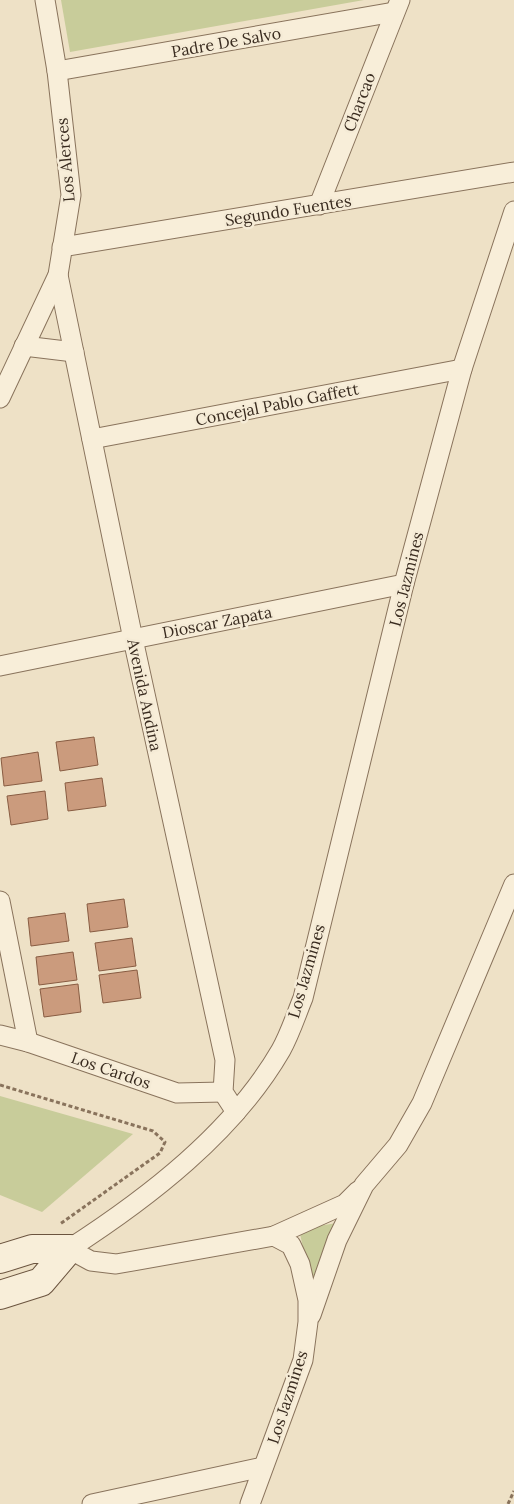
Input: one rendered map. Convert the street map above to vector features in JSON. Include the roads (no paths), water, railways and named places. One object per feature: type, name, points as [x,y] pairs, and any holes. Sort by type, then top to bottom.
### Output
[{"type":"street","name":"Los Alerces","points":[[0,398],[58,275],[71,195],[57,71],[46,0]]},
{"type":"street","name":"Padre De Salvo","points":[[57,71],[397,6]]},
{"type":"street","name":"Charcao","points":[[319,205],[397,6]]},
{"type":"street","name":"Segundo Fuentes","points":[[62,247],[514,172]]},
{"type":"street","name":"Los Jazmines","points":[[60,1239],[123,1214],[175,1173],[236,1112],[265,1076],[282,1049],[302,998],[404,584],[462,369],[514,211]]},
{"type":"street","name":"Avenida Andina","points":[[58,275],[133,639],[225,1060],[223,1092]]},
{"type":"street","points":[[24,346],[74,352]]},
{"type":"street","name":"Concejal Pablo Gaffett","points":[[92,439],[462,369]]},
{"type":"street","name":"Dioscar Zapata","points":[[0,666],[404,584]]},
{"type":"street","points":[[60,1239],[91,1261],[116,1264],[274,1236],[345,1204],[398,1145],[422,1103],[514,884]]},
{"type":"street","points":[[0,900],[28,1042]]},
{"type":"street","name":"Los Cardos","points":[[0,1035],[28,1042],[177,1093],[223,1092]]},
{"type":"street","points":[[223,1092],[236,1112]]},
{"type":"street","points":[[308,1322],[337,1240],[364,1185]]},
{"type":"street","name":"Los Jazmines","points":[[250,1504],[303,1360],[308,1322],[308,1300],[300,1264],[290,1245],[274,1236]]},
{"type":"street","points":[[0,1260],[60,1239]]},
{"type":"street","points":[[0,1295],[41,1282],[60,1239]]},
{"type":"street","points":[[92,1504],[263,1467]]}]
